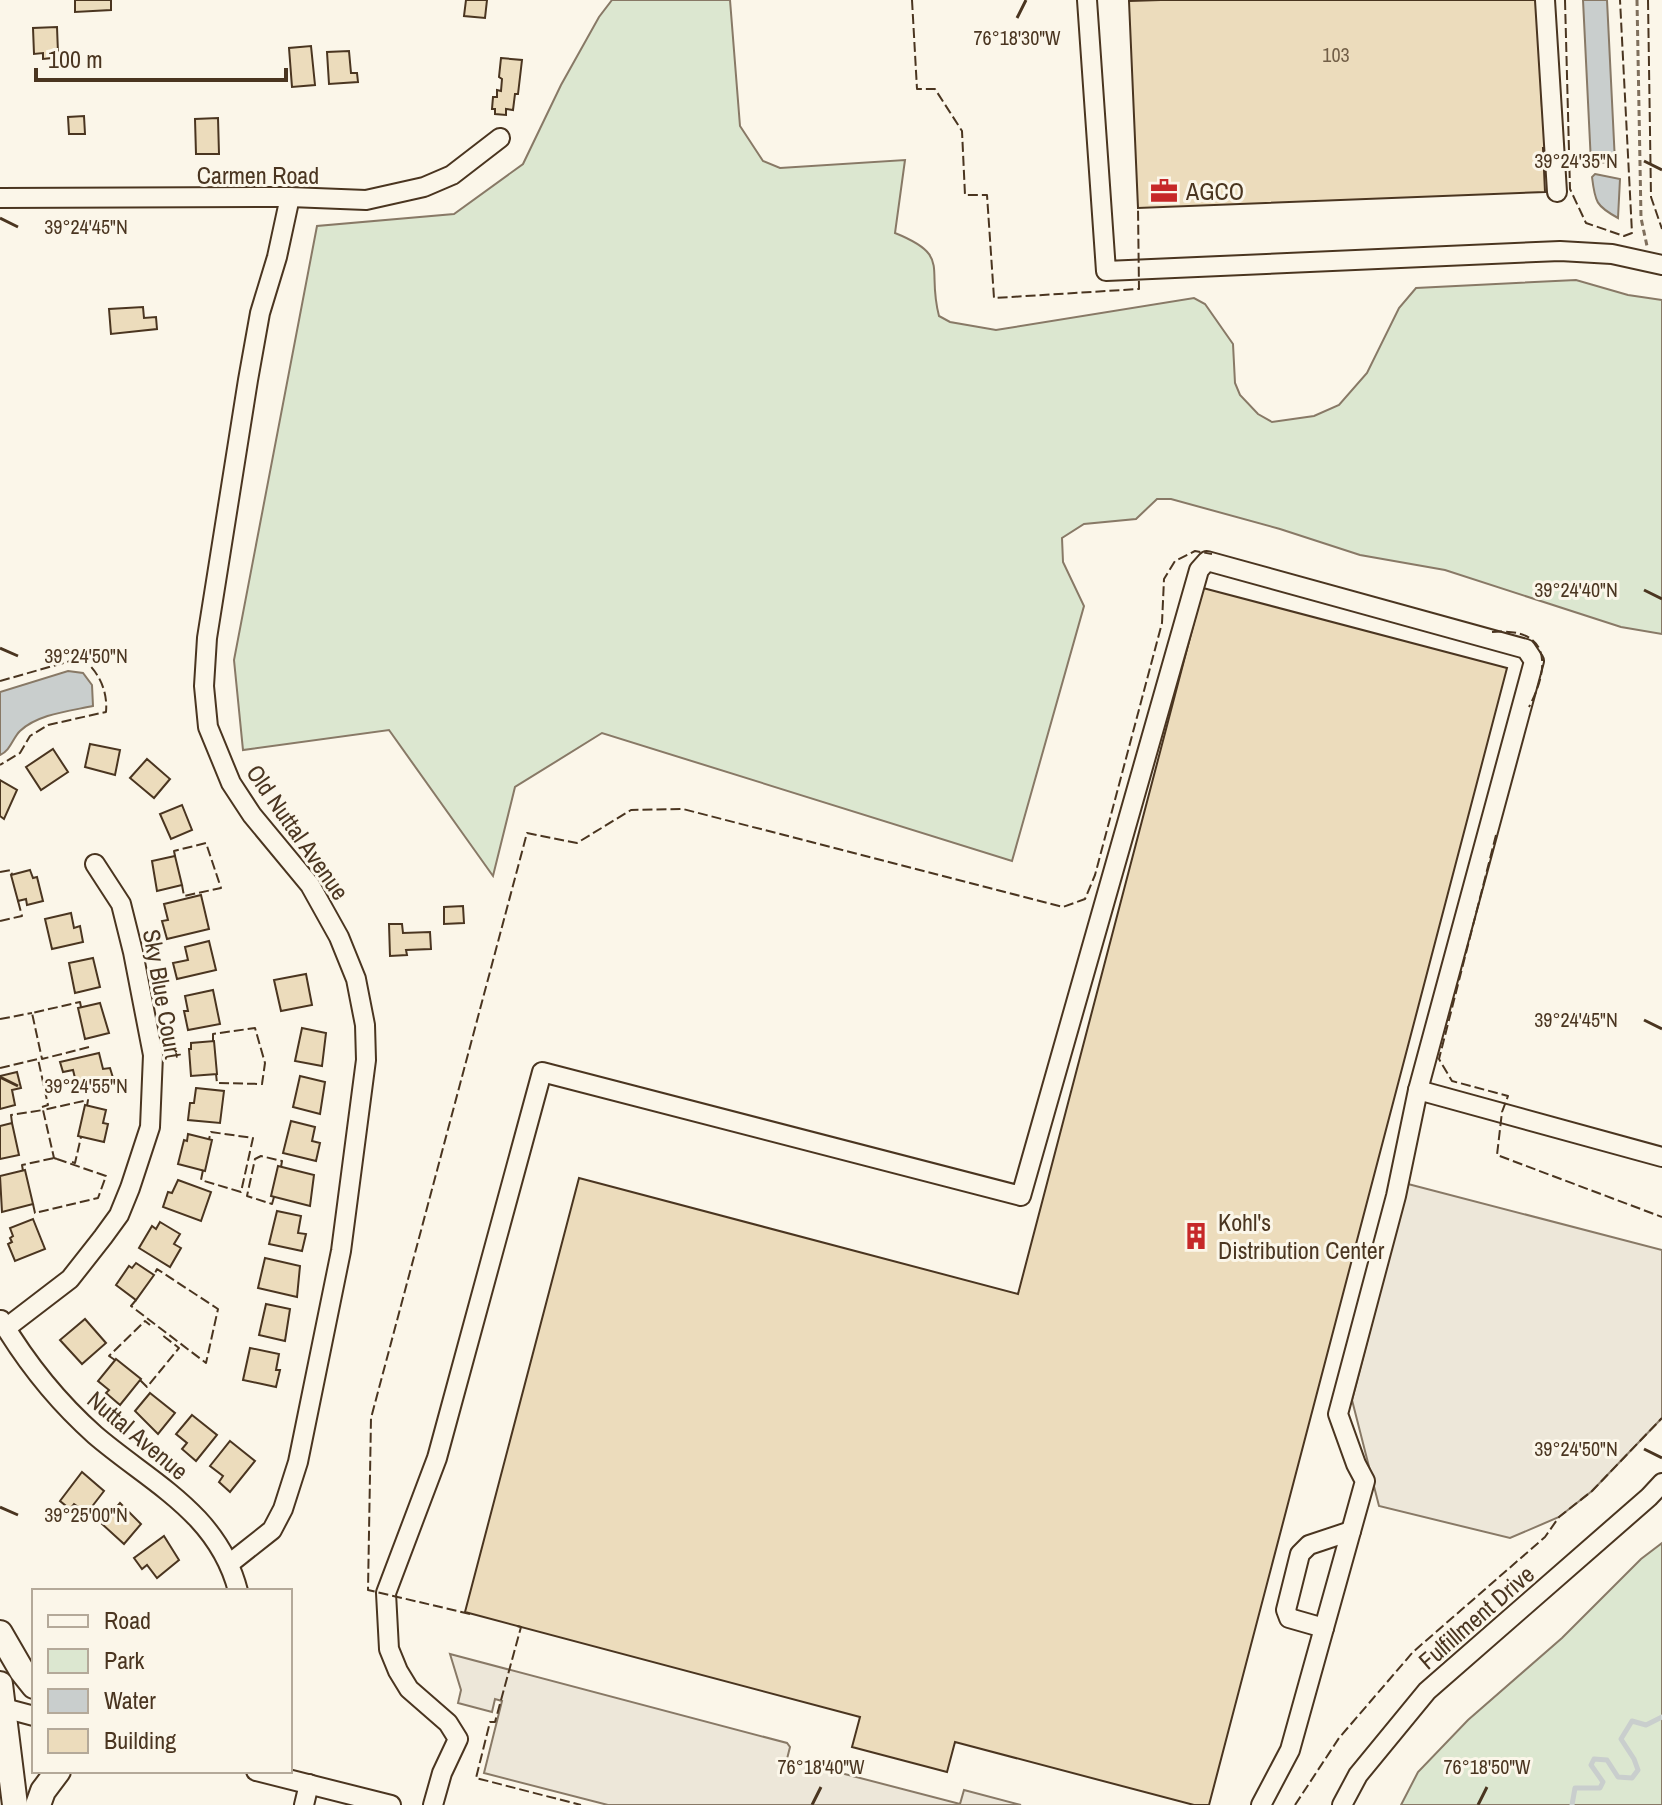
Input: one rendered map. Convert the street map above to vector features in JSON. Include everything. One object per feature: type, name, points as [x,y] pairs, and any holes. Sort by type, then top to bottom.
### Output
[{"type":"main road","points":[[0,1633],[32,1684]]},
{"type":"main road","points":[[1,1700],[15,1805]]},
{"type":"main road","points":[[38,1805],[43,1791],[56,1773]]},
{"type":"main road","points":[[0,1785],[9,1805]]},
{"type":"street","points":[[1087,0],[1106,271],[1560,251],[1612,254],[1654,263]]},
{"type":"street","points":[[1545,0],[1557,192]]},
{"type":"street","name":"Carmen Road","points":[[0,198],[290,197],[366,200],[424,187],[452,175],[500,138]]},
{"type":"street","name":"Old Nuttal Avenue","points":[[229,1564],[272,1530],[283,1509],[298,1462],[341,1251],[366,1060],[365,1025],[356,979],[339,937],[310,885],[252,815],[231,783],[208,727],[204,686],[207,638],[248,380],[260,313],[277,257],[290,197]]},
{"type":"street","points":[[433,1805],[442,1773],[458,1739],[448,1723],[409,1689],[398,1671],[389,1649],[386,1593],[437,1458],[542,1072],[1021,1196],[1199,570],[1207,561],[1526,649],[1534,661],[1418,1090],[1396,1196],[1338,1414],[1365,1481],[1290,1750],[1261,1805]]},
{"type":"street","name":"Sky Blue Court","points":[[3,1323],[70,1279],[103,1237],[119,1215],[150,1127],[153,1055],[133,952],[121,904],[95,864]]},
{"type":"street","points":[[1418,1090],[1662,1157]]},
{"type":"street","name":"Nuttal Avenue","points":[[3,1323],[69,1409],[97,1436],[184,1505],[214,1536],[229,1564],[237,1589]]},
{"type":"street","name":"Fulfillment Drive","points":[[1342,1805],[1358,1775],[1427,1691],[1662,1483]]},
{"type":"street","points":[[1324,1628],[1289,1618],[1286,1610],[1300,1554],[1309,1545],[1351,1531]]},
{"type":"street","points":[[1,1700],[32,1715]]},
{"type":"street","points":[[264,1773],[391,1805]]},
{"type":"street","points":[[304,1805],[309,1784]]},
{"type":"path","points":[[1637,0],[1641,218],[1654,263]]},
{"type":"green space","points":[[612,0],[730,0],[740,126],[763,161],[780,168],[905,160],[895,233],[913,241],[931,256],[939,316],[950,322],[996,330],[1194,298],[1205,304],[1233,344],[1235,383],[1240,395],[1258,414],[1272,422],[1314,416],[1339,405],[1367,373],[1399,308],[1416,288],[1576,280],[1628,295],[1662,300],[1662,634],[1621,627],[1445,570],[1360,555],[1280,529],[1171,499],[1157,499],[1136,519],[1084,524],[1062,538],[1063,562],[1084,606],[1012,861],[602,733],[515,787],[493,876],[389,730],[243,750],[234,660],[317,226],[454,214],[523,164],[561,85],[599,17]]},
{"type":"green space","points":[[1662,1543],[1662,1805],[1401,1805],[1418,1772],[1468,1720],[1562,1638],[1641,1559]]},
{"type":"shaded area","points":[[1408,1184],[1662,1250],[1662,1418],[1592,1491],[1559,1517],[1510,1538],[1379,1506],[1352,1400]]},
{"type":"shaded area","points":[[450,1654],[787,1743],[790,1747],[787,1759],[960,1804],[964,1790],[1021,1805],[608,1805],[484,1773],[502,1701],[495,1699],[492,1712],[458,1703],[461,1690]]},
{"type":"water","points":[[1583,0],[1607,0],[1615,162],[1591,163]]},
{"type":"water","points":[[1595,174],[1620,179],[1618,218],[1598,202],[1592,177]]},
{"type":"water","points":[[68,671],[83,673],[92,685],[93,706],[55,714],[27,725],[0,755],[0,692]]},
{"type":"building","points":[[75,0],[111,0],[111,10],[75,12]]},
{"type":"building","points":[[466,0],[487,0],[485,18],[464,16]]},
{"type":"building","points":[[1538,0],[1542,108],[1547,108],[1549,148],[1543,148],[1545,192],[1138,208],[1129,1]]},
{"type":"building","points":[[57,27],[58,53],[52,53],[52,58],[43,59],[43,53],[34,54],[33,28]]},
{"type":"building","points":[[311,46],[315,85],[292,87],[289,48]]},
{"type":"building","points":[[349,51],[351,73],[357,73],[358,82],[329,84],[327,52]]},
{"type":"building","points":[[501,58],[522,60],[518,94],[515,94],[513,110],[506,109],[506,115],[495,114],[495,109],[492,109],[493,97],[497,97],[497,90],[501,91]]},
{"type":"building","points":[[84,116],[85,134],[69,134],[68,117]]},
{"type":"building","points":[[218,118],[219,154],[196,154],[195,119]]},
{"type":"building","points":[[143,307],[144,318],[156,317],[157,329],[111,334],[109,309]]},
{"type":"building","name":"Kohl's Distribution Center","points":[[1203,588],[1507,668],[1209,1805],[1194,1805],[955,1742],[947,1772],[852,1747],[860,1717],[465,1612],[579,1178],[1018,1294]]},
{"type":"building","points":[[90,744],[120,750],[115,775],[85,767]]},
{"type":"building","points":[[53,749],[68,772],[41,790],[26,767]]},
{"type":"building","points":[[147,759],[170,779],[154,798],[130,778]]},
{"type":"building","points":[[0,780],[17,790],[4,819],[0,816]]},
{"type":"building","points":[[182,805],[192,830],[171,839],[160,814]]},
{"type":"building","points":[[175,856],[182,885],[157,891],[152,861]]},
{"type":"building","points":[[30,870],[33,878],[37,877],[43,901],[27,905],[26,899],[18,901],[11,875]]},
{"type":"building","points":[[201,895],[209,929],[167,939],[162,921],[168,920],[164,904]]},
{"type":"building","points":[[463,906],[464,923],[444,924],[444,907]]},
{"type":"building","points":[[71,913],[74,928],[80,926],[83,942],[52,949],[45,919]]},
{"type":"building","points":[[389,924],[402,924],[403,933],[430,932],[431,949],[406,950],[407,955],[390,956]]},
{"type":"building","points":[[209,941],[216,970],[177,979],[173,963],[188,960],[185,947]]},
{"type":"building","points":[[93,958],[100,987],[75,993],[69,963]]},
{"type":"building","points":[[306,974],[312,1005],[281,1011],[274,980]]},
{"type":"building","points":[[213,990],[220,1024],[188,1030],[185,996]]},
{"type":"building","points":[[100,1003],[109,1033],[85,1039],[78,1008]]},
{"type":"building","points":[[302,1028],[326,1033],[322,1066],[295,1061]]},
{"type":"building","points":[[214,1041],[217,1074],[191,1076],[191,1043]]},
{"type":"building","points":[[99,1053],[103,1069],[110,1068],[114,1081],[78,1090],[73,1070],[63,1072],[60,1062]]},
{"type":"building","points":[[17,1072],[21,1088],[12,1090],[15,1105],[0,1109],[0,1076]]},
{"type":"building","points":[[300,1076],[325,1082],[320,1114],[293,1107]]},
{"type":"building","points":[[196,1088],[224,1091],[220,1123],[188,1120]]},
{"type":"building","points":[[85,1105],[106,1110],[103,1123],[108,1124],[104,1142],[78,1136]]},
{"type":"building","points":[[291,1121],[315,1127],[312,1141],[320,1143],[316,1161],[283,1153]]},
{"type":"building","points":[[12,1123],[19,1155],[0,1159],[0,1126]]},
{"type":"building","points":[[188,1134],[212,1140],[205,1171],[178,1164]]},
{"type":"building","points":[[278,1166],[314,1175],[310,1206],[271,1196]]},
{"type":"building","points":[[25,1170],[33,1204],[2,1212],[0,1176]]},
{"type":"building","points":[[178,1180],[211,1192],[201,1221],[163,1207],[168,1192],[172,1193]]},
{"type":"building","points":[[277,1211],[301,1216],[298,1233],[306,1234],[302,1251],[269,1244]]},
{"type":"building","points":[[33,1219],[45,1249],[15,1261],[8,1244],[13,1236],[10,1228]]},
{"type":"building","points":[[160,1222],[180,1234],[174,1244],[181,1248],[170,1267],[139,1248],[152,1226],[156,1229]]},
{"type":"building","points":[[265,1258],[300,1266],[297,1297],[258,1288]]},
{"type":"building","points":[[136,1263],[154,1275],[136,1300],[116,1285],[129,1266],[132,1268]]},
{"type":"building","points":[[266,1304],[290,1309],[285,1341],[259,1335]]},
{"type":"building","points":[[85,1319],[106,1343],[82,1364],[60,1340]]},
{"type":"building","points":[[250,1348],[279,1354],[276,1370],[280,1370],[276,1387],[243,1380]]},
{"type":"building","points":[[116,1359],[141,1379],[120,1405],[98,1381]]},
{"type":"building","points":[[150,1393],[175,1413],[158,1434],[135,1411]]},
{"type":"building","points":[[192,1415],[217,1435],[196,1461],[182,1449],[187,1443],[176,1434]]},
{"type":"building","points":[[230,1441],[255,1461],[230,1492],[219,1482],[223,1476],[210,1466]]},
{"type":"building","points":[[82,1472],[104,1491],[87,1513],[74,1504],[70,1509],[60,1501]]},
{"type":"building","points":[[120,1503],[141,1524],[124,1544],[102,1524]]},
{"type":"building","points":[[164,1536],[179,1560],[157,1578],[147,1565],[142,1569],[134,1558]]},
{"type":"waterway","points":[[1572,1805],[1575,1788],[1600,1788],[1603,1782],[1591,1765],[1594,1759],[1607,1760],[1618,1777],[1632,1778],[1638,1770],[1621,1739],[1632,1721],[1646,1725],[1662,1717]]},
{"type":"fence","points":[[912,0],[917,89],[935,89],[962,131],[965,195],[987,195],[994,298],[1139,289],[1138,208]]},
{"type":"fence","points":[[1565,0],[1570,189],[1586,223],[1624,236],[1632,233],[1620,0]]},
{"type":"fence","points":[[1648,0],[1651,197],[1662,229]]},
{"type":"fence","points":[[470,1614],[368,1590],[371,1418],[527,833],[577,843],[631,810],[683,809],[1063,907],[1085,899],[1095,875],[1162,623],[1164,579],[1175,561],[1195,551],[1212,554]]},
{"type":"fence","points":[[1492,632],[1525,636],[1535,642],[1540,652],[1541,677],[1529,707]]},
{"type":"fence","points":[[0,681],[81,658],[101,681],[106,704],[106,712],[48,725],[30,736],[20,753],[0,765]]},
{"type":"fence","points":[[1496,835],[1439,1059],[1452,1081],[1508,1096],[1502,1112],[1497,1155],[1662,1217]]},
{"type":"fence","points":[[175,856],[174,851],[206,843],[221,888],[184,896],[182,885]]},
{"type":"fence","points":[[0,872],[11,870],[12,875]]},
{"type":"fence","points":[[0,921],[22,916],[18,901]]},
{"type":"fence","points":[[81,1007],[80,1002],[32,1013],[42,1059],[89,1047]]},
{"type":"fence","points":[[0,1019],[32,1013]]},
{"type":"fence","points":[[213,1041],[213,1034],[255,1028],[265,1063],[262,1084],[217,1083],[216,1074]]},
{"type":"fence","points":[[0,1068],[38,1059],[48,1105],[42,1107]]},
{"type":"fence","points":[[57,1159],[54,1158],[43,1110],[88,1100],[87,1106]]},
{"type":"fence","points":[[12,1123],[11,1115],[43,1110]]},
{"type":"fence","points":[[203,1170],[201,1180],[241,1192],[253,1138],[211,1132],[209,1139]]},
{"type":"fence","points":[[72,1162],[75,1163],[81,1137]]},
{"type":"fence","points":[[274,1197],[272,1204],[247,1196],[255,1159],[261,1156],[282,1161],[281,1167]]},
{"type":"fence","points":[[23,1171],[22,1165],[54,1158],[106,1176],[98,1198],[35,1213],[33,1204]]},
{"type":"fence","points":[[136,1300],[131,1306],[206,1363],[218,1309],[157,1269],[154,1275]]},
{"type":"fence","points":[[115,1360],[109,1356],[145,1321],[150,1325]]},
{"type":"fence","points":[[140,1380],[147,1387],[179,1348],[162,1335]]},
{"type":"fence","points":[[1295,1805],[1339,1738],[1413,1652],[1545,1537],[1559,1517],[1592,1491],[1662,1418]]},
{"type":"fence","points":[[517,1626],[521,1627],[495,1722],[490,1722],[476,1778],[581,1805]]},
{"type":"place","name":"AGCO","points":[[1164,191]]},
{"type":"place","name":"Kohl's Distribution Center","points":[[1196,1236]]}]
